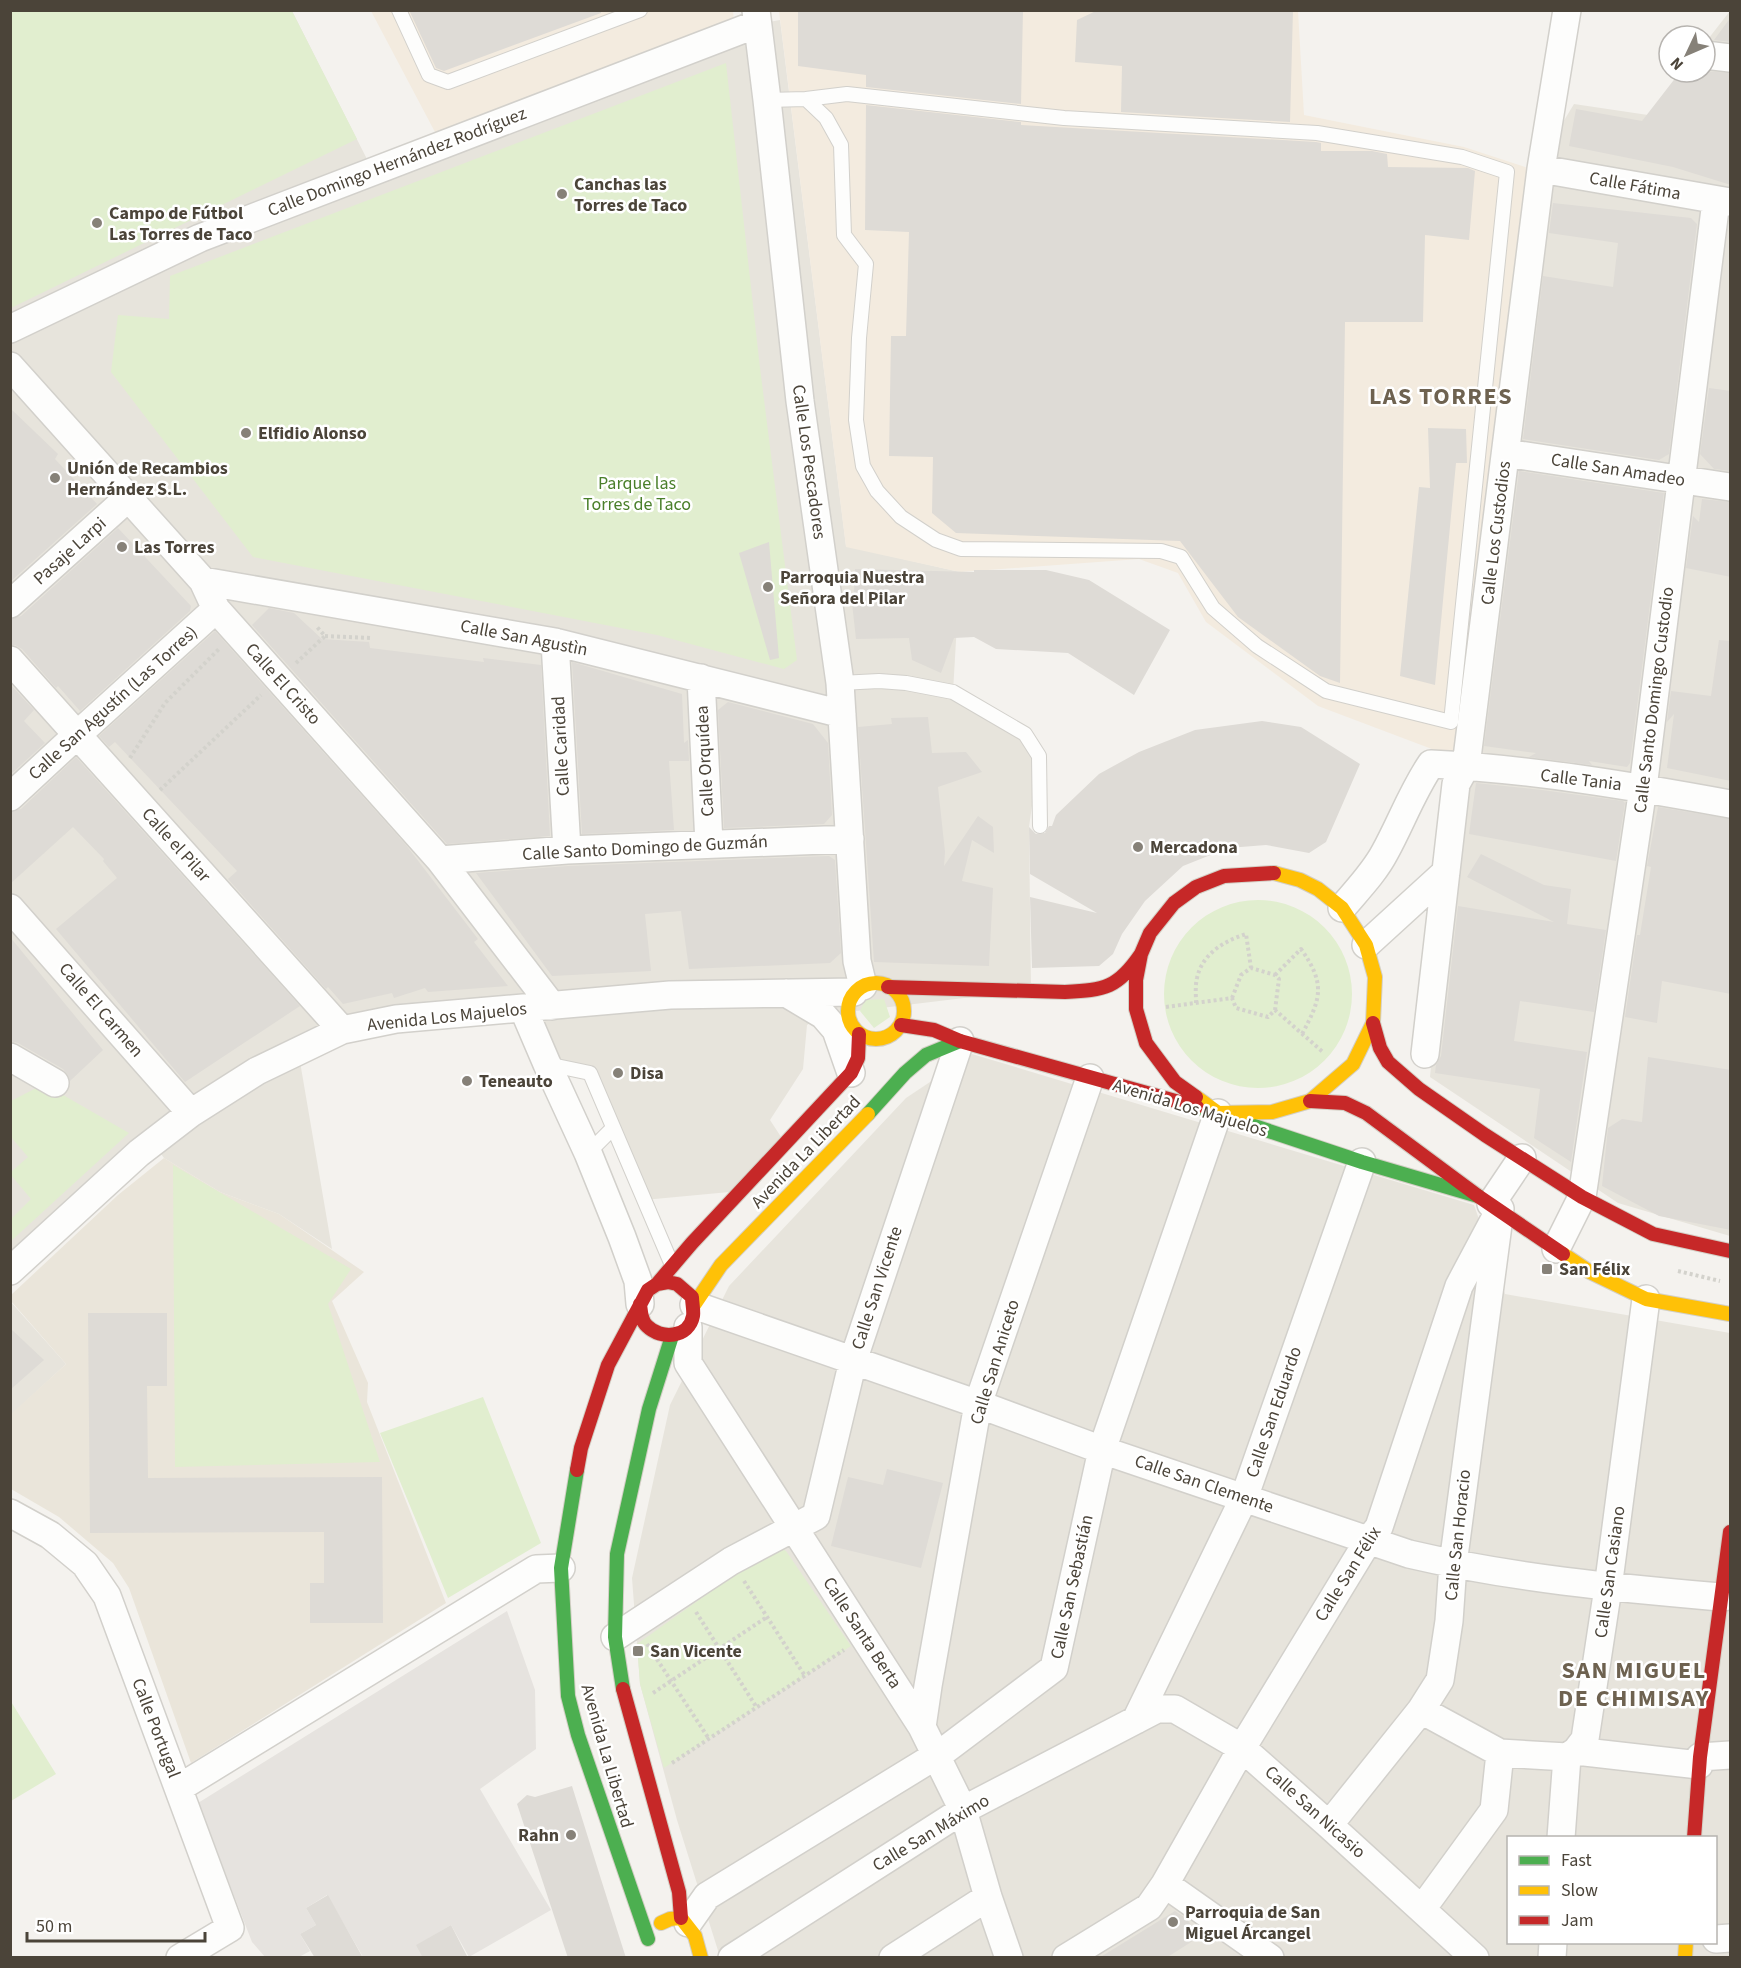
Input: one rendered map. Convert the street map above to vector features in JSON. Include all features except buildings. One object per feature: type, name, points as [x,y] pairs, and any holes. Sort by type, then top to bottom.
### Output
[{"type":"street","name":"Calle Los Custodios","points":[[1425,1054],[1456,784],[1466,766],[1540,170],[1567,10]]},
{"type":"street","name":"Calle Los Pescadores","points":[[757,17],[800,401],[840,683],[857,962],[862,1002]]},
{"type":"street","name":"Calle Domingo Hernández Rodríguez","points":[[10,328],[200,238],[757,17]]},
{"type":"street","name":"Calle Fátima","points":[[1540,170],[1723,201]]},
{"type":"street","name":"Calle Santo Domingo Custodio","points":[[1556,1249],[1582,1197],[1644,788],[1682,480],[1723,201]]},
{"type":"street","name":"Calle El Cristo","points":[[10,366],[203,581],[216,609],[440,860],[552,1006]]},
{"type":"street","name":"Calle San Amadeo","points":[[1506,453],[1731,487]]},
{"type":"street","name":"Pasaje Larpi","points":[[10,604],[129,497]]},
{"type":"street","name":"Calle San Agustìn","points":[[203,581],[555,642],[842,714]]},
{"type":"street","name":"Calle San Agustín (Las Torres)","points":[[10,797],[216,609]]},
{"type":"street","name":"Calle Caridad","points":[[555,642],[567,850]]},
{"type":"street","name":"Calle el Pilar","points":[[10,660],[342,1029]]},
{"type":"street","name":"Calle Orquídea","points":[[701,678],[710,844]]},
{"type":"street","name":"Calle Tania","points":[[1342,908],[1381,860],[1420,780],[1431,764],[1466,766],[1644,788],[1731,804]]},
{"type":"street","name":"Calle Santo Domingo de Guzmán","points":[[440,860],[567,850],[850,839]]},
{"type":"street","points":[[1366,945],[1446,872]]},
{"type":"street","points":[[1373,1023],[1353,1064],[1310,1101],[1272,1112],[1218,1113],[1175,1082],[1146,1043],[1136,1009],[1136,980],[1141,954],[1150,933],[1174,903],[1196,887],[1224,876],[1274,873],[1300,880],[1342,908],[1366,945],[1376,976],[1373,1023],[1380,1048],[1388,1062],[1419,1089],[1485,1135],[1582,1197],[1653,1234],[1731,1251]]},
{"type":"street","name":"Calle El Carmen","points":[[10,908],[191,1113]]},
{"type":"street","name":"Avenida Los Majuelos","points":[[10,1271],[139,1153],[191,1113],[257,1071],[342,1029],[396,1019],[670,995],[785,992],[862,1002],[1091,990],[1111,985],[1126,976],[1141,954]]},
{"type":"street","points":[[785,992],[823,1015],[836,1030],[851,1072]]},
{"type":"street","points":[[862,1002],[900,997],[904,1011],[891,1050]]},
{"type":"street","name":"Avenida Los Majuelos","points":[[862,1002],[871,1039],[884,1038],[898,1028],[934,1030],[960,1041],[1218,1113],[1490,1203]]},
{"type":"street","name":"Avenida La Libertad","points":[[685,1921],[670,1919],[662,1922],[656,1926],[648,1944],[578,1735],[568,1696],[561,1568],[581,1448],[608,1365],[649,1294],[692,1243],[851,1072],[858,1058],[862,1002]]},
{"type":"street","points":[[523,1008],[588,1152],[638,1281],[649,1294]]},
{"type":"street","name":"Avenida La Libertad","points":[[701,1958],[696,1938],[685,1921],[679,1892],[627,1708],[625,1630],[617,1554],[649,1409],[685,1322],[721,1265],[884,1098],[905,1073],[926,1055],[960,1041]]},
{"type":"street","name":"Calle San Vicente","points":[[625,1630],[731,1561],[816,1516],[853,1361],[960,1041]]},
{"type":"street","points":[[10,1057],[55,1083]]},
{"type":"street","points":[[884,1098],[888,1070]]},
{"type":"street","name":"Calle San Aniceto","points":[[922,1727],[978,1404],[1090,1078]]},
{"type":"street","name":"Avenida Los Majuelos","points":[[1310,1101],[1345,1103],[1366,1113],[1590,1272],[1646,1299],[1731,1314]]},
{"type":"street","name":"Calle San Sebastián","points":[[685,1921],[707,1896],[937,1755],[1054,1668],[1102,1450],[1218,1113]]},
{"type":"street","name":"Calle San Félix","points":[[1066,1958],[1149,1906],[1165,1884],[1242,1748],[1368,1541],[1379,1527],[1459,1286],[1490,1203],[1522,1158]]},
{"type":"street","name":"Calle San Eduardo","points":[[1136,1720],[1244,1498],[1362,1162]]},
{"type":"street","name":"Calle San Horacio","points":[[1329,1825],[1421,1710],[1440,1680],[1449,1621],[1490,1203]]},
{"type":"street","points":[[668,1282],[677,1284],[686,1290],[692,1297],[685,1322],[661,1335],[646,1326],[641,1316],[649,1294],[668,1282]]},
{"type":"street","name":"Calle San Casiano","points":[[1561,1836],[1572,1754],[1585,1739],[1608,1588],[1646,1299]]},
{"type":"street","name":"Calle San Clemente","points":[[685,1322],[853,1361],[1102,1450],[1409,1554],[1453,1564],[1608,1588],[1725,1597]]},
{"type":"street","name":"Calle Santa Berta","points":[[685,1322],[688,1363],[893,1680],[937,1755],[963,1810],[988,1897],[1009,1958]]},
{"type":"street","name":"Calle Portugal","points":[[10,1513],[50,1535],[85,1564],[107,1596],[230,1928],[180,1958]]},
{"type":"street","points":[[1694,1836],[1699,1761],[1725,1597],[1731,1532]]},
{"type":"street","points":[[179,1788],[536,1569],[561,1568]]},
{"type":"street","points":[[893,1680],[909,1689],[928,1686]]},
{"type":"street","name":"Calle San Nicasio","points":[[1136,1720],[1157,1709],[1175,1709],[1242,1748],[1475,1958]]},
{"type":"street","points":[[1421,1710],[1500,1753],[1572,1754],[1699,1761],[1731,1755]]},
{"type":"street","name":"Calle San Máximo","points":[[732,1958],[963,1810],[1136,1720]]},
{"type":"street","points":[[1422,1909],[1494,1810],[1500,1753]]},
{"type":"street","points":[[1165,1884],[1270,1958]]},
{"type":"street","points":[[893,1958],[988,1897]]},
{"type":"lane","points":[[399,10],[429,75],[448,82],[640,10]]},
{"type":"lane","points":[[767,100],[806,99],[847,94],[1064,118],[1317,134],[1462,157],[1507,172],[1450,722],[1326,691],[1257,646],[1213,608],[1181,557],[1161,551],[962,549],[936,540],[901,516],[877,491],[863,466],[856,420],[859,338],[866,264],[844,235],[841,145],[826,118],[806,99]]},
{"type":"lane","points":[[840,683],[888,682],[953,692],[1025,735],[1039,756],[1040,826]]},
{"type":"lane","points":[[547,1064],[591,1073],[673,1268]]},
{"type":"lane","points":[[588,1152],[613,1128]]},
{"type":"path","points":[[142,807],[325,636],[287,596]]},
{"type":"path","points":[[116,778],[165,703],[236,632]]},
{"type":"path","points":[[1196,1003],[1197,979],[1202,964],[1229,939],[1246,934],[1251,968]]},
{"type":"path","points":[[1275,975],[1301,949],[1317,978],[1319,997],[1314,1013],[1302,1035]]},
{"type":"path","points":[[1251,968],[1275,975],[1279,979],[1275,1010],[1268,1017],[1236,1008],[1232,998],[1241,975],[1251,968]]},
{"type":"path","points":[[1166,1007],[1232,998]]},
{"type":"path","points":[[1275,1010],[1329,1057]]},
{"type":"path","points":[[731,1561],[805,1676]]},
{"type":"path","points":[[684,1592],[757,1708]]},
{"type":"path","points":[[627,1708],[767,1617]]},
{"type":"path","points":[[625,1630],[671,1681],[709,1739]]},
{"type":"path","points":[[647,1781],[865,1637]]},
{"type":"shaded area","points":[[733,10],[734,22],[436,134],[371,11]]},
{"type":"shaded area","points":[[11,11],[292,11],[373,171],[757,24],[780,20],[846,546],[960,572],[953,692],[1025,734],[1039,756],[1029,827],[1031,990],[823,1015],[807,1025],[803,1069],[770,1120],[785,1143],[740,1191],[644,1200],[591,1073],[547,1064],[523,1008],[298,1050],[332,1249],[279,1214],[220,1192],[164,1158],[153,1143],[11,1271]]},
{"type":"shaded area","points":[[779,11],[1298,11],[1304,115],[1464,147],[1534,170],[1461,760],[1318,706],[1206,622],[1178,573],[1139,559],[960,572],[846,547]]},
{"type":"shaded area","points":[[1730,11],[1730,1236],[1618,1203],[1430,1077],[1461,760],[1534,170],[1574,104],[1648,115],[1689,84],[1717,84],[1717,28]]},
{"type":"shaded area","points":[[972,1054],[1474,1205],[1505,1294],[1730,1333],[1730,1957],[720,1957],[677,1820],[640,1684],[632,1578],[670,1405],[729,1286],[906,1098]]},
{"type":"shaded area","points":[[164,1158],[220,1192],[279,1214],[364,1272],[332,1301],[368,1383],[367,1402],[446,1603],[191,1763],[129,1588],[113,1563],[59,1517],[11,1489],[10,1415],[66,1364],[11,1301],[11,1295],[118,1195]]},
{"type":"shaded area","points":[[10,1301],[66,1364],[11,1415],[10,1415]]},
{"type":"shaded area","points":[[507,1611],[535,1690],[536,1749],[480,1789],[551,1910],[469,1957],[451,1925],[417,1945],[423,1957],[363,1957],[327,1895],[306,1908],[316,1925],[300,1934],[310,1951],[299,1957],[265,1957],[252,1942],[198,1803]]},
{"type":"green space","name":"Campo de Fútbol Las Torres de Taco","points":[[11,10],[292,11],[357,139],[11,308]]},
{"type":"green space","name":"Parque las Torres de Taco","points":[[726,63],[760,368],[797,660],[784,669],[657,635],[253,557],[111,372],[118,315],[169,319],[170,276]]},
{"type":"green space","points":[[1249,900],[1267,900],[1294,907],[1325,927],[1345,958],[1352,994],[1345,1030],[1325,1061],[1294,1081],[1267,1088],[1249,1088],[1214,1077],[1198,1067],[1185,1054],[1168,1021],[1164,1003],[1164,985],[1175,950],[1185,934],[1198,921],[1231,904]]},
{"type":"green space","points":[[884,999],[890,1017],[874,1028],[860,1011],[865,1000]]},
{"type":"green space","points":[[44,1084],[129,1133],[11,1241],[10,1220],[31,1199],[11,1175],[11,1172],[28,1157],[11,1137],[11,1101]]},
{"type":"green space","points":[[173,1165],[351,1269],[328,1304],[380,1462],[175,1467]]},
{"type":"green space","points":[[483,1397],[541,1543],[448,1598],[380,1433]]},
{"type":"green space","points":[[775,1546],[786,1551],[851,1646],[664,1768],[640,1684],[637,1644]]},
{"type":"green space","points":[[10,1700],[56,1774],[11,1801],[10,1801]]},
{"type":"traffic: fast","points":[[868,1114],[905,1073],[926,1055],[960,1041]]},
{"type":"traffic: fast","points":[[1197,1107],[1362,1162],[1478,1196]]},
{"type":"traffic: fast","points":[[623,1689],[615,1637],[617,1554],[649,1409],[672,1336]]},
{"type":"traffic: fast","points":[[577,1470],[561,1568],[568,1696],[578,1735],[648,1939]]},
{"type":"traffic: slow","points":[[1196,1097],[1218,1113],[1272,1112],[1310,1101],[1353,1064],[1373,1023],[1375,977],[1366,945],[1342,908],[1318,889],[1300,880],[1274,873]]},
{"type":"traffic: slow","points":[[876,983],[891,988],[899,996],[904,1011],[899,1026],[891,1034],[876,1039],[861,1034],[853,1026],[848,1011],[853,996],[861,988],[876,983]]},
{"type":"traffic: slow","points":[[694,1305],[721,1265],[868,1114]]},
{"type":"traffic: slow","points":[[1563,1254],[1590,1272],[1646,1299],[1730,1314]]},
{"type":"traffic: slow","points":[[661,1923],[681,1918],[695,1936],[701,1958]]},
{"type":"traffic: slow","points":[[1685,1958],[1686,1944]]},
{"type":"traffic: jam","points":[[1196,1097],[1175,1082],[1146,1043],[1136,1009],[1136,980],[1141,954],[1150,933],[1174,903],[1196,887],[1224,876],[1274,873]]},
{"type":"traffic: jam","points":[[888,987],[1065,992],[1091,990],[1117,980],[1125,974],[1141,954]]},
{"type":"traffic: jam","points":[[1373,1023],[1380,1048],[1388,1062],[1419,1089],[1485,1135],[1582,1197],[1653,1234],[1730,1251]]},
{"type":"traffic: jam","points":[[901,1025],[934,1030],[960,1041],[1197,1107]]},
{"type":"traffic: jam","points":[[657,1284],[692,1243],[851,1073],[858,1058],[859,1034]]},
{"type":"traffic: jam","points":[[1310,1101],[1345,1103],[1366,1113],[1478,1196],[1563,1254]]},
{"type":"traffic: jam","points":[[577,1470],[581,1448],[608,1365],[648,1290],[657,1284],[668,1282],[677,1284],[692,1297],[693,1316],[686,1329],[680,1333],[667,1335],[645,1324],[641,1313],[641,1310],[640,1307],[640,1304]]},
{"type":"traffic: jam","points":[[1694,1836],[1700,1757],[1730,1532]]},
{"type":"traffic: jam","points":[[623,1689],[679,1892],[681,1918]]},
{"type":"place","name":"Canchas las Torres de Taco","points":[[562,194]]},
{"type":"place","name":"Campo de Fútbol Las Torres de Taco","points":[[97,223]]},
{"type":"place","name":"Elfidio Alonso","points":[[246,433]]},
{"type":"place","name":"Unión de Recambios Hernández S.L.","points":[[55,478]]},
{"type":"place","name":"Las Torres","points":[[122,547]]},
{"type":"place","name":"Parroquia Nuestra Señora del Pilar","points":[[768,587]]},
{"type":"place","name":"Mercadona","points":[[1138,847]]},
{"type":"place","name":"Disa","points":[[618,1073]]},
{"type":"place","name":"Teneauto","points":[[467,1081]]},
{"type":"place","name":"San Félix","points":[[1547,1269]]},
{"type":"place","name":"San Vicente","points":[[638,1651]]},
{"type":"place","name":"Rahn","points":[[571,1835]]},
{"type":"place","name":"Parroquia de San Miguel Árcangel","points":[[1173,1922]]},
{"type":"district","name":"LAS TORRES","points":[[1441,396]]},
{"type":"district","name":"SAN MIGUEL DE CHIMISAY","points":[[1634,1684]]}]
